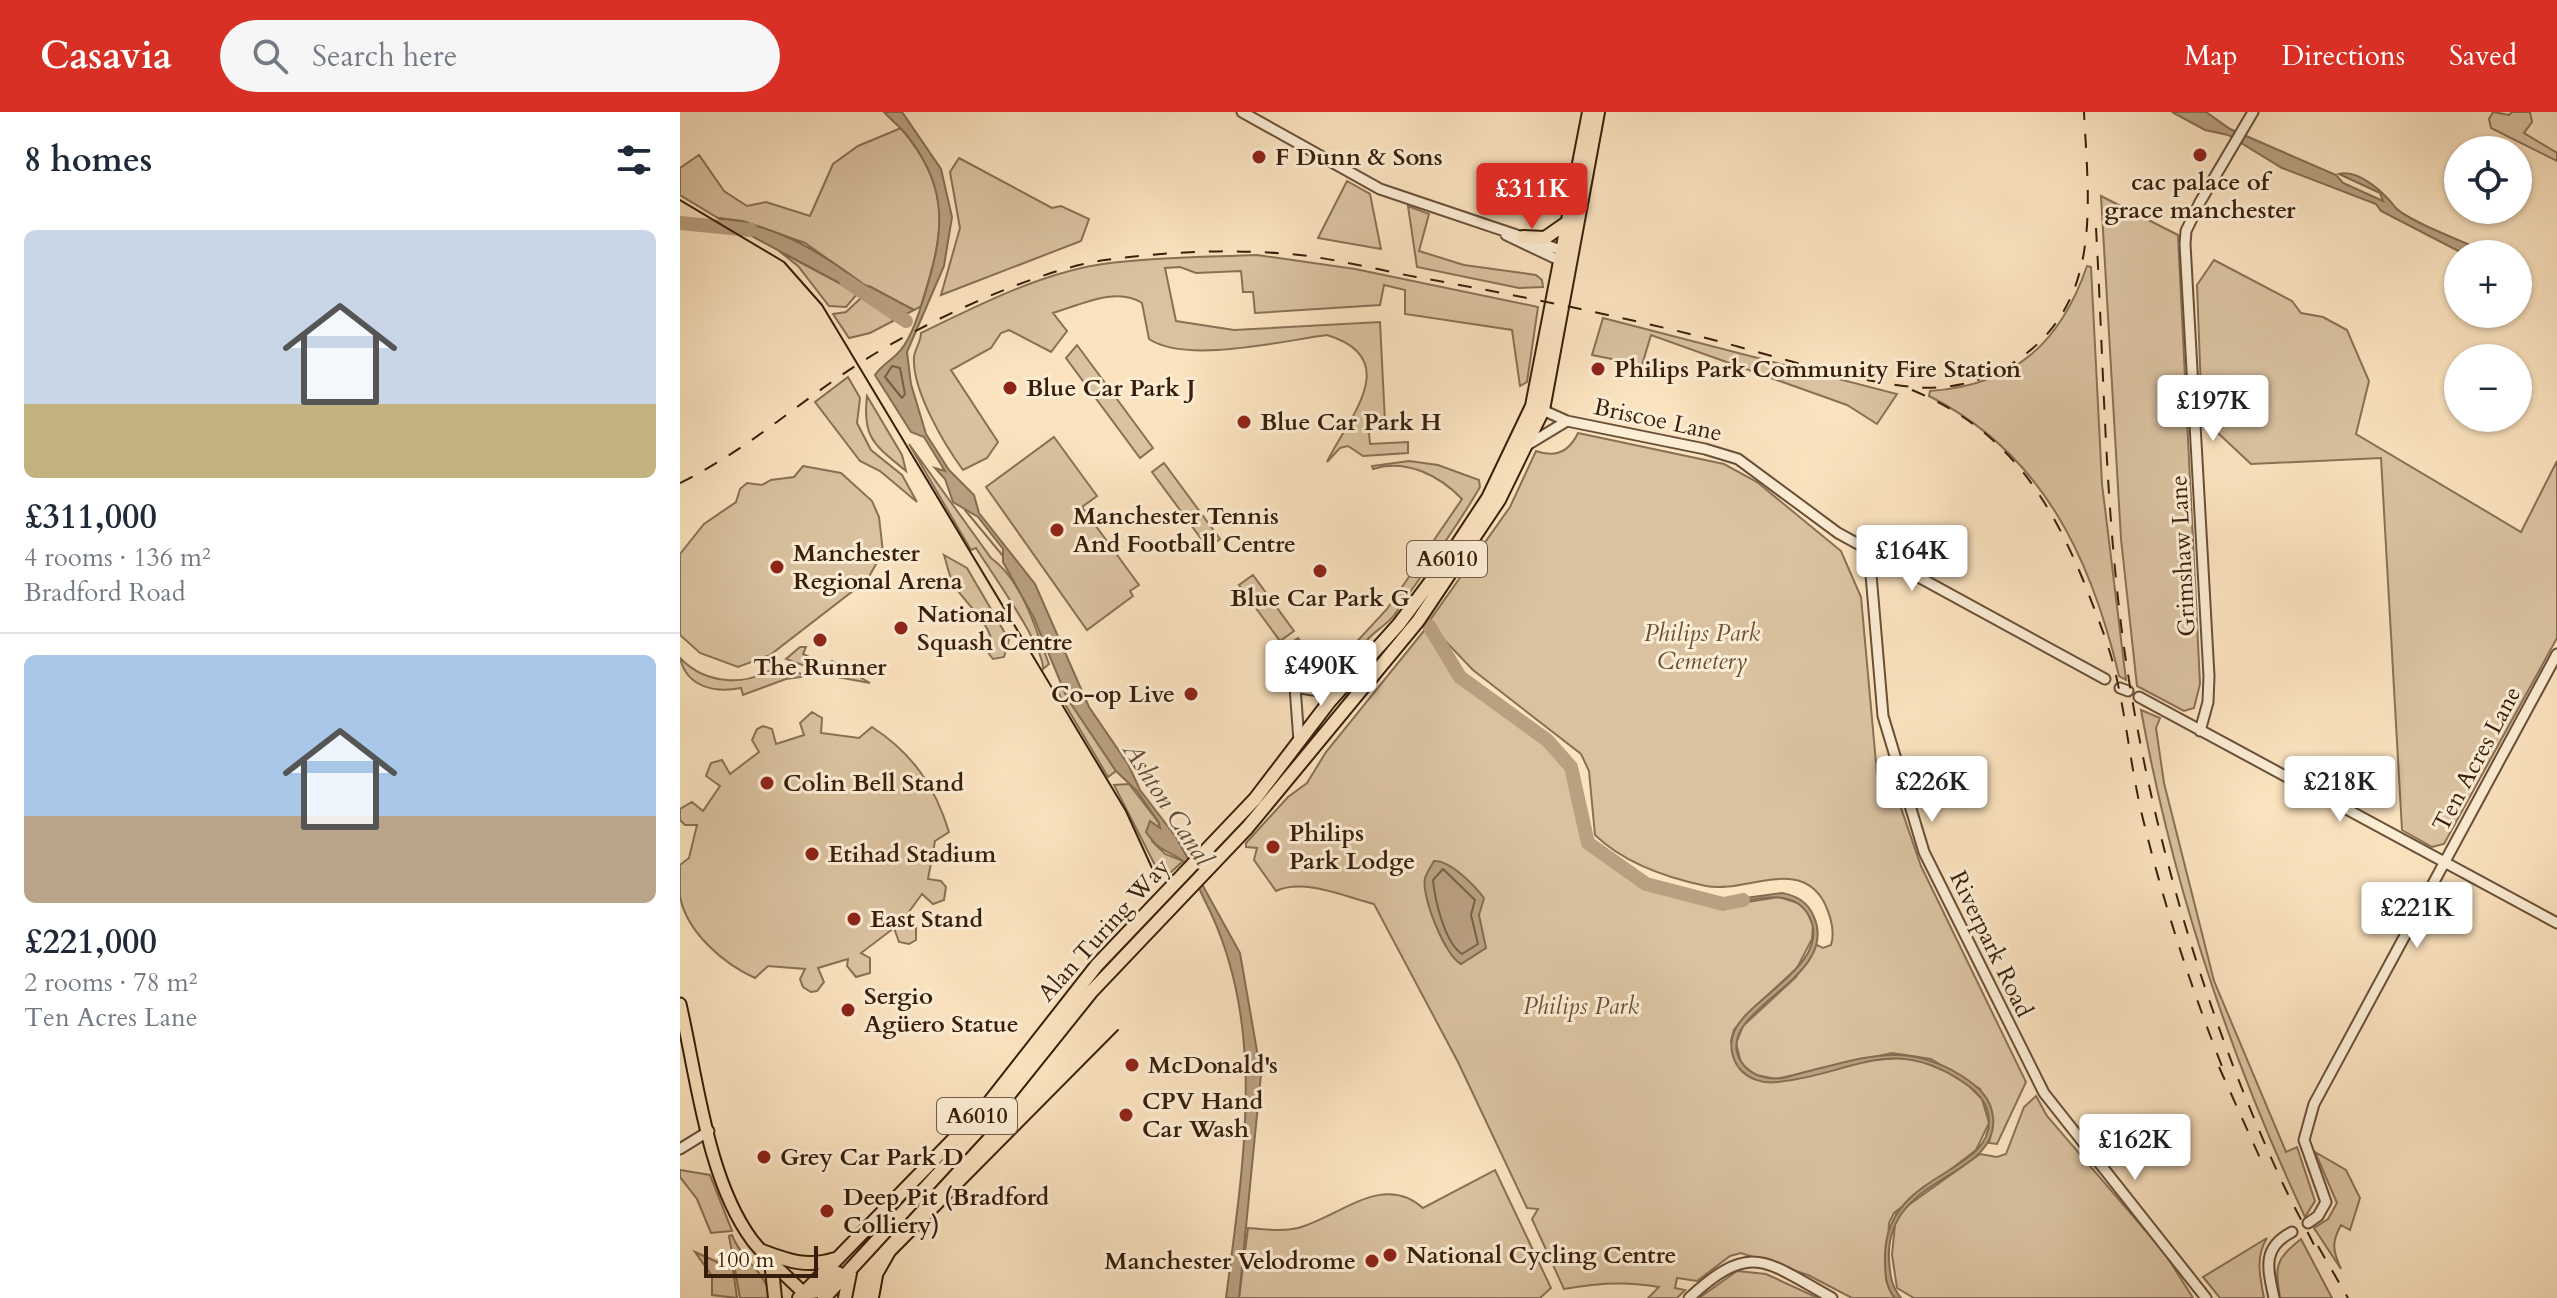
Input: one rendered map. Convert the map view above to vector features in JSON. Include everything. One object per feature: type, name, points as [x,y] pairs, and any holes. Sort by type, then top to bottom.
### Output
[{"type":"highway","name":"A6010","points":[[1564,257],[1565,224],[1589,112]]},
{"type":"highway","name":"A6010","points":[[1536,413],[1564,257],[1598,112]]},
{"type":"highway","points":[[1523,237],[1545,238],[1565,224]]},
{"type":"highway","name":"Alan Turing Way","points":[[824,1298],[996,1111],[1108,976],[1212,866],[1334,725],[1447,582],[1499,500],[1529,444],[1536,413]]},
{"type":"highway","name":"Alan Turing Way","points":[[804,1296],[940,1157],[988,1104],[1097,965],[1255,799],[1321,713],[1399,624],[1442,567],[1488,498],[1536,413]]},
{"type":"highway","points":[[1321,713],[1334,725]]},
{"type":"highway","points":[[1097,965],[1108,976]]},
{"type":"highway","points":[[804,1296],[819,1291],[876,1240]]},
{"type":"highway","points":[[762,1251],[796,1264],[816,1265],[838,1258]]},
{"type":"highway","points":[[771,1261],[775,1298]]},
{"type":"highway","points":[[845,1298],[853,1266]]},
{"type":"main road","points":[[680,1004],[709,1131],[729,1200],[762,1251],[804,1296]]},
{"type":"street","points":[[1242,112],[1380,189],[1523,237],[1564,257]]},
{"type":"street","name":"Grimshaw Lane","points":[[2200,731],[2208,702],[2209,676],[2186,231],[2250,116]]},
{"type":"street","points":[[1493,228],[1564,257]]},
{"type":"street","points":[[1536,413],[1567,421]]},
{"type":"street","name":"Briscoe Lane","points":[[1536,413],[1557,427],[1567,421],[1725,453],[1869,551],[2105,679]]},
{"type":"street","points":[[1529,444],[1557,427]]},
{"type":"street","name":"Riverpark Road","points":[[1869,551],[1883,716],[1924,852],[2051,1105],[2206,1298]]},
{"type":"street","name":"Ten Acres Lane","points":[[2308,1223],[2323,1210],[2326,1197],[2305,1147],[2307,1123],[2557,654]]},
{"type":"street","points":[[1299,741],[1295,687],[1321,691],[1344,685]]},
{"type":"street","points":[[2139,697],[2557,923]]},
{"type":"street","points":[[680,1149],[694,1137],[709,1131]]},
{"type":"street","points":[[2274,1298],[2267,1257],[2275,1243],[2292,1232]]},
{"type":"street","points":[[1689,1298],[1726,1267],[1744,1261],[1783,1272],[1832,1298]]},
{"type":"green space","points":[[2493,112],[2509,115],[2512,112],[2530,112],[2532,122],[2524,133],[2529,136],[2507,136],[2491,128],[2489,119]]},
{"type":"green space","points":[[901,128],[930,172],[940,213],[939,234],[929,280],[921,306],[914,310],[863,284],[805,243],[743,221],[718,218],[680,195],[680,168],[699,155],[724,191],[747,206],[766,202],[810,216],[833,164],[858,146]]},
{"type":"green space","points":[[2532,138],[2557,153],[2557,161],[2532,148]]},
{"type":"green space","points":[[959,158],[1052,208],[1061,206],[1089,219],[1081,241],[941,295],[960,228],[950,172]]},
{"type":"green space","points":[[1347,181],[1370,194],[1381,249],[1318,238]]},
{"type":"green space","points":[[2101,196],[2178,235],[2200,684],[2194,708],[2184,711],[2137,686],[2121,539]]},
{"type":"green space","points":[[1408,206],[1429,214],[1419,251],[1464,265],[1536,275],[1542,280],[1543,287],[1519,288],[1417,267]]},
{"type":"green space","points":[[779,251],[858,293],[846,307],[829,306],[798,266]]},
{"type":"green space","points":[[1257,255],[1355,269],[1538,307],[1527,382],[1520,386],[1512,330],[1405,314],[1405,290],[1384,285],[1380,305],[1255,313],[1253,292],[1243,292],[1241,271],[1196,273],[1180,267],[1165,268],[1176,321],[1234,330],[1380,322],[1385,422],[1368,422],[1370,444],[1408,442],[1408,453],[1363,456],[1348,446],[1340,448],[1327,462],[1364,392],[1367,375],[1363,359],[1350,346],[1327,335],[1235,349],[1186,350],[1165,346],[1149,339],[1142,303],[1121,296],[1086,302],[1053,313],[1067,331],[1051,352],[1009,330],[1001,333],[991,348],[951,370],[998,442],[987,458],[963,470],[939,432],[918,385],[914,357],[921,333],[1012,290],[1085,267],[1146,260]]},
{"type":"green space","points":[[2214,260],[2292,301],[2301,313],[2323,317],[2347,330],[2369,381],[2356,434],[2521,532],[2557,461],[2557,638],[2444,844],[2432,847],[2402,830],[2381,458],[2251,464],[2202,418],[2197,285]]},
{"type":"green space","points":[[2087,266],[2091,267],[2102,484],[2126,680],[2119,676],[2093,590],[2056,513],[2031,478],[2002,447],[1968,420],[1929,396],[1930,391],[1986,380],[2030,356],[2063,318]]},
{"type":"green space","points":[[863,296],[887,310],[893,321],[870,333],[849,338],[833,314],[846,312]]},
{"type":"green space","points":[[1603,318],[1897,394],[1877,424],[1847,405],[1651,335],[1642,365],[1592,355]]},
{"type":"green space","points":[[1077,345],[1153,448],[1140,458],[1066,358]]},
{"type":"green space","points":[[848,377],[860,398],[857,423],[871,450],[902,475],[917,502],[880,471],[860,461],[815,402]]},
{"type":"green space","points":[[867,396],[902,455],[906,471],[873,440],[867,422]]},
{"type":"green space","name":"Philips Park Cemetery","points":[[1578,433],[1724,464],[1757,482],[1841,551],[1861,597],[1877,774],[1892,782],[1921,866],[2026,1082],[1997,1144],[1989,1143],[1993,1123],[1980,1089],[1931,1059],[1892,1053],[1776,1079],[1755,1075],[1741,1063],[1736,1043],[1743,1026],[1796,977],[1815,944],[1823,948],[1831,945],[1832,924],[1825,904],[1815,889],[1787,879],[1706,886],[1647,868],[1619,854],[1595,835],[1589,771],[1581,754],[1473,670],[1428,623],[1510,507],[1536,451],[1549,454],[1561,452]]},
{"type":"green space","name":"Manchester Tennis And Football Centre","points":[[1054,437],[1097,496],[1082,507],[1139,585],[1130,591],[1133,596],[1087,630],[986,487]]},
{"type":"green space","points":[[909,444],[991,558],[1020,592],[1049,664],[1043,669],[1035,644],[1016,609],[976,548],[971,550]]},
{"type":"green space","points":[[1409,461],[1438,465],[1479,480],[1480,487],[1392,618],[1368,639],[1340,676],[1326,681],[1312,679],[1301,670],[1285,647],[1298,638],[1326,675],[1387,609],[1462,499],[1422,471],[1398,466],[1373,469],[1372,466]]},
{"type":"green space","points":[[1164,463],[1220,539],[1208,548],[1152,472]]},
{"type":"green space","name":"Manchester Regional Arena","points":[[803,466],[841,473],[872,501],[879,517],[883,552],[867,580],[770,655],[738,667],[700,653],[680,635],[680,554],[704,524],[736,502],[740,489],[747,483],[762,485],[771,480],[794,477]]},
{"type":"green space","points":[[944,555],[967,568],[1009,640],[1004,657],[993,659],[989,654],[992,645],[986,627],[954,585]]},
{"type":"green space","points":[[1253,575],[1294,631],[1280,641],[1239,585]]},
{"type":"green space","name":"Philips Park","points":[[1427,627],[1458,678],[1546,741],[1570,768],[1587,843],[1646,885],[1723,906],[1779,897],[1801,904],[1808,913],[1813,925],[1812,939],[1797,968],[1734,1030],[1731,1041],[1740,1068],[1767,1082],[1873,1060],[1911,1057],[1948,1072],[1982,1099],[1989,1123],[1976,1150],[1894,1213],[1889,1223],[1886,1280],[1895,1298],[1852,1298],[1808,1275],[1741,1253],[1730,1256],[1697,1281],[1677,1278],[1675,1288],[1685,1290],[1677,1298],[1648,1298],[1659,1287],[1635,1284],[1599,1284],[1564,1289],[1532,1219],[1538,1209],[1527,1208],[1458,1062],[1374,904],[1312,888],[1276,891],[1254,860],[1257,848],[1246,847],[1246,843],[1288,797],[1307,783],[1326,752]]},
{"type":"green space","points":[[800,647],[806,647],[803,654],[827,666],[832,661],[870,683],[832,676],[786,659]]},
{"type":"green space","points":[[680,658],[702,674],[727,680],[753,677],[777,666],[808,676],[786,679],[743,695],[741,688],[713,689],[696,682],[689,676]]},
{"type":"green space","points":[[1061,685],[1116,771],[1108,777],[1056,689]]},
{"type":"green space","points":[[2141,710],[2160,718],[2156,728],[2164,783],[2214,981],[2286,1152],[2297,1147],[2315,1201],[2305,1217],[2252,1094],[2206,969],[2169,841]]},
{"type":"green space","name":"Etihad Stadium","points":[[812,712],[822,718],[821,733],[859,738],[872,727],[899,748],[929,785],[949,832],[935,841],[928,879],[941,881],[946,887],[944,900],[933,904],[922,894],[903,920],[916,926],[916,940],[909,944],[899,942],[894,928],[861,953],[870,958],[870,973],[856,977],[847,966],[848,959],[818,968],[824,982],[817,991],[811,992],[803,987],[800,979],[805,969],[768,966],[755,978],[719,955],[698,934],[680,896],[680,865],[689,858],[697,825],[685,825],[680,820],[680,809],[692,802],[703,811],[720,786],[706,776],[711,763],[722,760],[730,774],[759,752],[752,740],[757,729],[763,726],[772,729],[776,744],[804,735],[800,723]]},
{"type":"green space","points":[[1129,784],[1159,823],[1160,829],[1157,828],[1152,841],[1165,854],[1183,861],[1167,876],[1161,868],[1157,869],[1114,785]]},
{"type":"green space","points":[[2036,1096],[2047,1116],[2164,1252],[2193,1298],[1914,1298],[1897,1288],[1892,1255],[1896,1214],[1980,1154],[1997,1157],[2006,1154],[2024,1107]]},
{"type":"green space","points":[[2315,1152],[2346,1170],[2360,1198],[2350,1230],[2341,1225],[2334,1242],[2341,1269],[2314,1228],[2328,1219],[2337,1203]]},
{"type":"green space","points":[[680,1170],[710,1175],[732,1231],[711,1233],[697,1199],[680,1177]]},
{"type":"green space","name":"National Cycling Centre","points":[[1495,1170],[1551,1288],[1540,1298],[1239,1298],[1248,1228],[1298,1228],[1377,1195],[1393,1194],[1408,1198],[1423,1208]]},
{"type":"green space","points":[[732,1235],[764,1281],[770,1298],[740,1298],[729,1236]]},
{"type":"green space","points":[[2267,1238],[2260,1260],[2264,1298],[2220,1298],[2203,1277]]},
{"type":"green space","points":[[2301,1239],[2332,1298],[2280,1298],[2279,1264],[2286,1252]]},
{"type":"green space","points":[[695,1252],[733,1269],[737,1298],[712,1295],[712,1276]]},
{"type":"green space","points":[[1737,1271],[1766,1274],[1818,1298],[1699,1298]]},
{"type":"water","points":[[884,112],[902,112],[941,169],[952,217],[944,266],[907,352],[911,384],[926,434],[949,470],[974,495],[979,513],[1035,584],[1089,707],[1128,764],[1140,790],[1176,837],[1240,953],[1261,1074],[1239,1298],[1226,1298],[1244,1146],[1244,1044],[1237,995],[1224,946],[1189,868],[1151,839],[1146,832],[1150,821],[1160,828],[1159,823],[1137,791],[1116,771],[1067,698],[1034,618],[1003,562],[1003,549],[978,517],[953,502],[945,479],[935,468],[945,471],[924,437],[911,432],[875,375],[901,349],[910,335],[931,273],[939,233],[937,195],[931,176],[909,138]]},
{"type":"water","points":[[2172,112],[2206,112],[2230,129],[2336,175],[2343,183],[2383,201],[2380,193],[2339,174],[2355,175],[2378,189],[2402,213],[2458,240],[2444,240],[2444,244],[2381,211],[2376,204],[2282,168],[2228,135],[2205,130]]},
{"type":"water","points":[[718,218],[778,233],[830,260],[863,284],[858,293]]},
{"type":"water","points":[[869,286],[914,310],[893,321],[887,310],[863,296]]},
{"type":"water","points":[[1434,861],[1454,869],[1484,898],[1479,915],[1486,948],[1461,964],[1448,950],[1430,911],[1425,878]]},
{"type":"water","points":[[1782,893],[1797,898],[1809,907],[1814,917],[1817,939],[1810,959],[1744,1025],[1737,1042],[1744,1066],[1757,1075],[1774,1078],[1885,1055],[1922,1058],[1968,1080],[1982,1093],[1992,1110],[1990,1137],[1979,1153],[1922,1193],[1905,1210],[1893,1231],[1890,1270],[1893,1285],[1901,1298],[1895,1298],[1886,1279],[1889,1230],[1901,1208],[1918,1191],[1973,1154],[1985,1139],[1989,1121],[1987,1109],[1977,1094],[1963,1082],[1914,1060],[1871,1061],[1804,1078],[1772,1082],[1756,1080],[1743,1072],[1732,1053],[1736,1028],[1800,964],[1810,949],[1814,934],[1810,918],[1794,901],[1771,897],[1723,906],[1724,901]]},
{"type":"waterway","points":[[680,223],[751,230]]},
{"type":"waterway","points":[[846,281],[906,321]]},
{"type":"waterway","points":[[965,510],[1003,556]]},
{"type":"waterway","points":[[1429,626],[1460,677],[1547,740],[1571,767],[1588,843],[1646,884],[1723,904],[1743,900]]},
{"type":"tram line","points":[[680,200],[784,262],[822,305],[1126,811],[1157,879]]},
{"type":"tram line","points":[[879,1298],[883,1276],[895,1255],[1118,1030]]},
{"type":"railway","points":[[680,483],[752,440],[863,361],[947,315],[1046,275],[1105,260],[1155,254],[1232,251],[1322,258],[1628,319],[1886,383],[1924,388],[1971,382],[2003,369],[2036,346],[2059,319],[2074,289],[2083,256],[2087,222],[2084,112]]},
{"type":"railway","points":[[2096,228],[2111,526],[2124,645],[2144,764],[2173,883],[2209,1000],[2253,1115],[2320,1257]]},
{"type":"railway","points":[[1912,390],[1974,424],[1999,445],[2039,495],[2072,554],[2111,657],[2153,859],[2181,952],[2225,1074]]},
{"type":"railway","points":[[2219,1067],[2260,1158]]},
{"type":"railway","points":[[2318,1246],[2348,1298]]},
{"type":"place","name":"cac palace of grace manchester","points":[[2200,155]]},
{"type":"place","name":"F Dunn & Sons","points":[[1259,157]]},
{"type":"place","name":"Philips Park Community Fire Station","points":[[1598,369]]},
{"type":"place","name":"Blue Car Park J","points":[[1010,388]]},
{"type":"place","name":"Blue Car Park H","points":[[1244,422]]},
{"type":"place","name":"Manchester Tennis And Football Centre","points":[[1057,530]]},
{"type":"place","name":"Manchester Regional Arena","points":[[777,567]]},
{"type":"place","name":"Blue Car Park G","points":[[1320,571]]},
{"type":"place","name":"National Squash Centre","points":[[901,628]]},
{"type":"place","name":"The Runner","points":[[820,640]]},
{"type":"place","name":"Co-op Live","points":[[1191,694]]},
{"type":"place","name":"Colin Bell Stand","points":[[767,783]]},
{"type":"place","name":"Philips Park Lodge","points":[[1273,847]]},
{"type":"place","name":"Etihad Stadium","points":[[812,854]]},
{"type":"place","name":"East Stand","points":[[854,919]]},
{"type":"place","name":"Sergio Agüero Statue","points":[[848,1010]]},
{"type":"place","name":"McDonald's","points":[[1132,1065]]},
{"type":"place","name":"CPV Hand Car Wash","points":[[1126,1115]]},
{"type":"place","name":"Grey Car Park D","points":[[764,1157]]},
{"type":"place","name":"Deep Pit (Bradford Colliery)","points":[[827,1211]]},
{"type":"place","name":"National Cycling Centre","points":[[1390,1255]]},
{"type":"place","name":"Manchester Velodrome","points":[[1372,1261]]},
{"type":"water label","name":"Ashton Canal","points":[[1168,804]]}]
